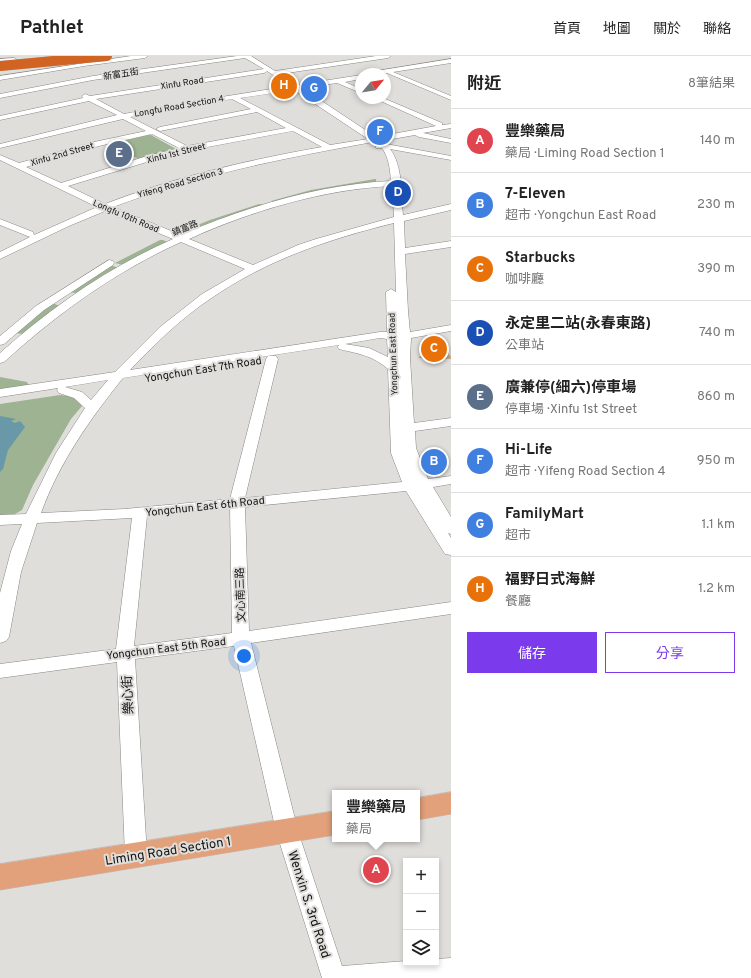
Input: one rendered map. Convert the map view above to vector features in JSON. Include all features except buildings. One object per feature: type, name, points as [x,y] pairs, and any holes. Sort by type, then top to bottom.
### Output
[{"type":"highway","points":[[0,67],[83,56]]},
{"type":"highway","points":[[0,67],[107,56]]},
{"type":"main road","points":[[420,808],[451,803]]},
{"type":"main road","name":"Liming Road Section 1","points":[[0,877],[332,824]]},
{"type":"street","points":[[0,67],[14,60],[66,56]]},
{"type":"street","points":[[0,67],[74,56]]},
{"type":"street","points":[[0,67],[102,56]]},
{"type":"street","points":[[0,67],[118,56]]},
{"type":"street","points":[[0,78],[145,56]]},
{"type":"street","points":[[246,56],[374,141],[451,158]]},
{"type":"street","name":"新富五街","points":[[0,96],[152,69],[246,56]]},
{"type":"street","name":"Xinfu Road","points":[[269,72],[366,56]]},
{"type":"street","name":"Xinfu Road","points":[[0,118],[101,97],[388,56]]},
{"type":"street","points":[[419,59],[439,66]]},
{"type":"street","points":[[391,72],[439,66],[451,62]]},
{"type":"street","points":[[391,72],[439,66]]},
{"type":"street","points":[[391,75],[451,98]]},
{"type":"street","name":"Longfu Road Section 4","points":[[0,146],[132,113],[355,77]]},
{"type":"street","name":"Longfu Road Section 4","points":[[132,113],[355,77]]},
{"type":"street","points":[[338,81],[355,88]]},
{"type":"street","points":[[75,82],[194,147]]},
{"type":"street","points":[[63,84],[120,116],[186,149]]},
{"type":"street","points":[[233,97],[326,146]]},
{"type":"street","points":[[391,104],[439,125]]},
{"type":"street","points":[[160,129],[258,110]]},
{"type":"street","name":"Longfu Road Section 4","points":[[0,143],[120,116]]},
{"type":"street","points":[[374,141],[439,125],[451,124]]},
{"type":"street","points":[[374,141],[451,124]]},
{"type":"street","name":"Xinfu 1st Street","points":[[60,186],[147,159],[194,147],[294,129]]},
{"type":"street","name":"Xinfu 2nd Street","points":[[19,166],[97,144],[152,132]]},
{"type":"street","points":[[412,133],[451,141]]},
{"type":"street","name":"Yifeng Road Section 3","points":[[0,250],[30,234],[102,206],[141,191],[197,174],[253,160],[326,146],[374,141]]},
{"type":"street","name":"Yifeng Road Section 3","points":[[0,256],[46,232],[102,206],[221,171],[282,157],[374,141]]},
{"type":"street","name":"Yongchun East Road","points":[[374,141],[384,160],[391,180],[394,220],[397,337],[404,358],[409,448],[417,485]]},
{"type":"street","name":"Longfu 10th Road","points":[[0,157],[102,206],[255,269]]},
{"type":"street","name":"鎮富路","points":[[126,255],[169,234],[263,201],[348,181],[391,180]]},
{"type":"street","name":"鎮富路","points":[[0,342],[53,296],[116,263],[237,216],[349,187],[391,180]]},
{"type":"street","points":[[263,201],[272,206]]},
{"type":"street","points":[[0,637],[11,579],[19,552],[30,519],[58,459],[91,407],[114,379],[168,325],[210,294],[255,269],[300,248],[338,235],[451,207]]},
{"type":"street","name":"Yongchun East Road","points":[[394,220],[399,252],[397,337],[394,368],[398,453],[448,533],[451,550]]},
{"type":"street","points":[[0,222],[30,234]]},
{"type":"street","points":[[399,252],[451,244]]},
{"type":"street","name":"鎮富路","points":[[0,359],[25,336],[74,301],[116,263]]},
{"type":"street","points":[[53,296],[74,301]]},
{"type":"street","points":[[155,322],[168,325]]},
{"type":"street","points":[[397,337],[451,328]]},
{"type":"street","points":[[9,334],[25,336]]},
{"type":"street","name":"Yongchun East 7th Road","points":[[0,399],[63,390],[167,368],[380,335],[397,337]]},
{"type":"street","name":"Yongchun East 7th Road","points":[[0,393],[272,358],[397,337]]},
{"type":"street","points":[[343,347],[372,353],[382,358],[394,368]]},
{"type":"street","points":[[140,352],[149,362],[167,368]]},
{"type":"street","name":"文心南三路","points":[[272,358],[237,502],[241,639],[287,831]]},
{"type":"street","points":[[63,390],[78,395],[91,407]]},
{"type":"street","points":[[408,428],[451,422]]},
{"type":"street","name":"Yongchun East 6th Road","points":[[0,520],[140,512],[417,485],[451,480]]},
{"type":"street","name":"樂心街","points":[[136,855],[125,653],[140,512]]},
{"type":"street","name":"Yongchun East 5th Road","points":[[0,671],[125,653],[241,639],[451,608]]},
{"type":"street","name":"Wenxin S. 3rd Road","points":[[287,831],[334,978]]},
{"type":"street","points":[[334,978],[451,970]]},
{"type":"green space","points":[[145,134],[151,135],[176,149],[140,160],[107,143]]},
{"type":"green space","points":[[376,179],[376,182],[274,203],[271,201],[311,190]]},
{"type":"green space","points":[[259,204],[265,205],[187,233],[182,231],[210,220]]},
{"type":"green space","points":[[160,240],[167,242],[123,265],[115,263]]},
{"type":"green space","points":[[111,265],[118,268],[76,293],[67,292]]},
{"type":"green space","points":[[53,303],[59,306],[23,334],[14,333]]},
{"type":"green space","points":[[0,377],[27,382],[29,386],[0,390]]},
{"type":"green space","points":[[60,395],[76,397],[82,406],[71,419],[33,485],[22,510],[15,514],[0,515],[0,404]]},
{"type":"water","points":[[0,416],[16,419],[11,421],[15,423],[20,421],[25,427],[8,450],[3,469],[0,472]]},
{"type":"place","name":"福野日式海鮮","points":[[284,86]]},
{"type":"place","name":"FamilyMart","points":[[314,89]]},
{"type":"place","name":"Hi-Life","points":[[380,132]]},
{"type":"place","name":"廣兼停(細六)停車場","points":[[119,154]]},
{"type":"place","name":"永定里二站(永春東路)","points":[[398,193]]},
{"type":"place","name":"Starbucks","points":[[434,349]]},
{"type":"place","name":"7-Eleven","points":[[434,462]]},
{"type":"place","name":"豐樂藥局","points":[[376,870]]}]
